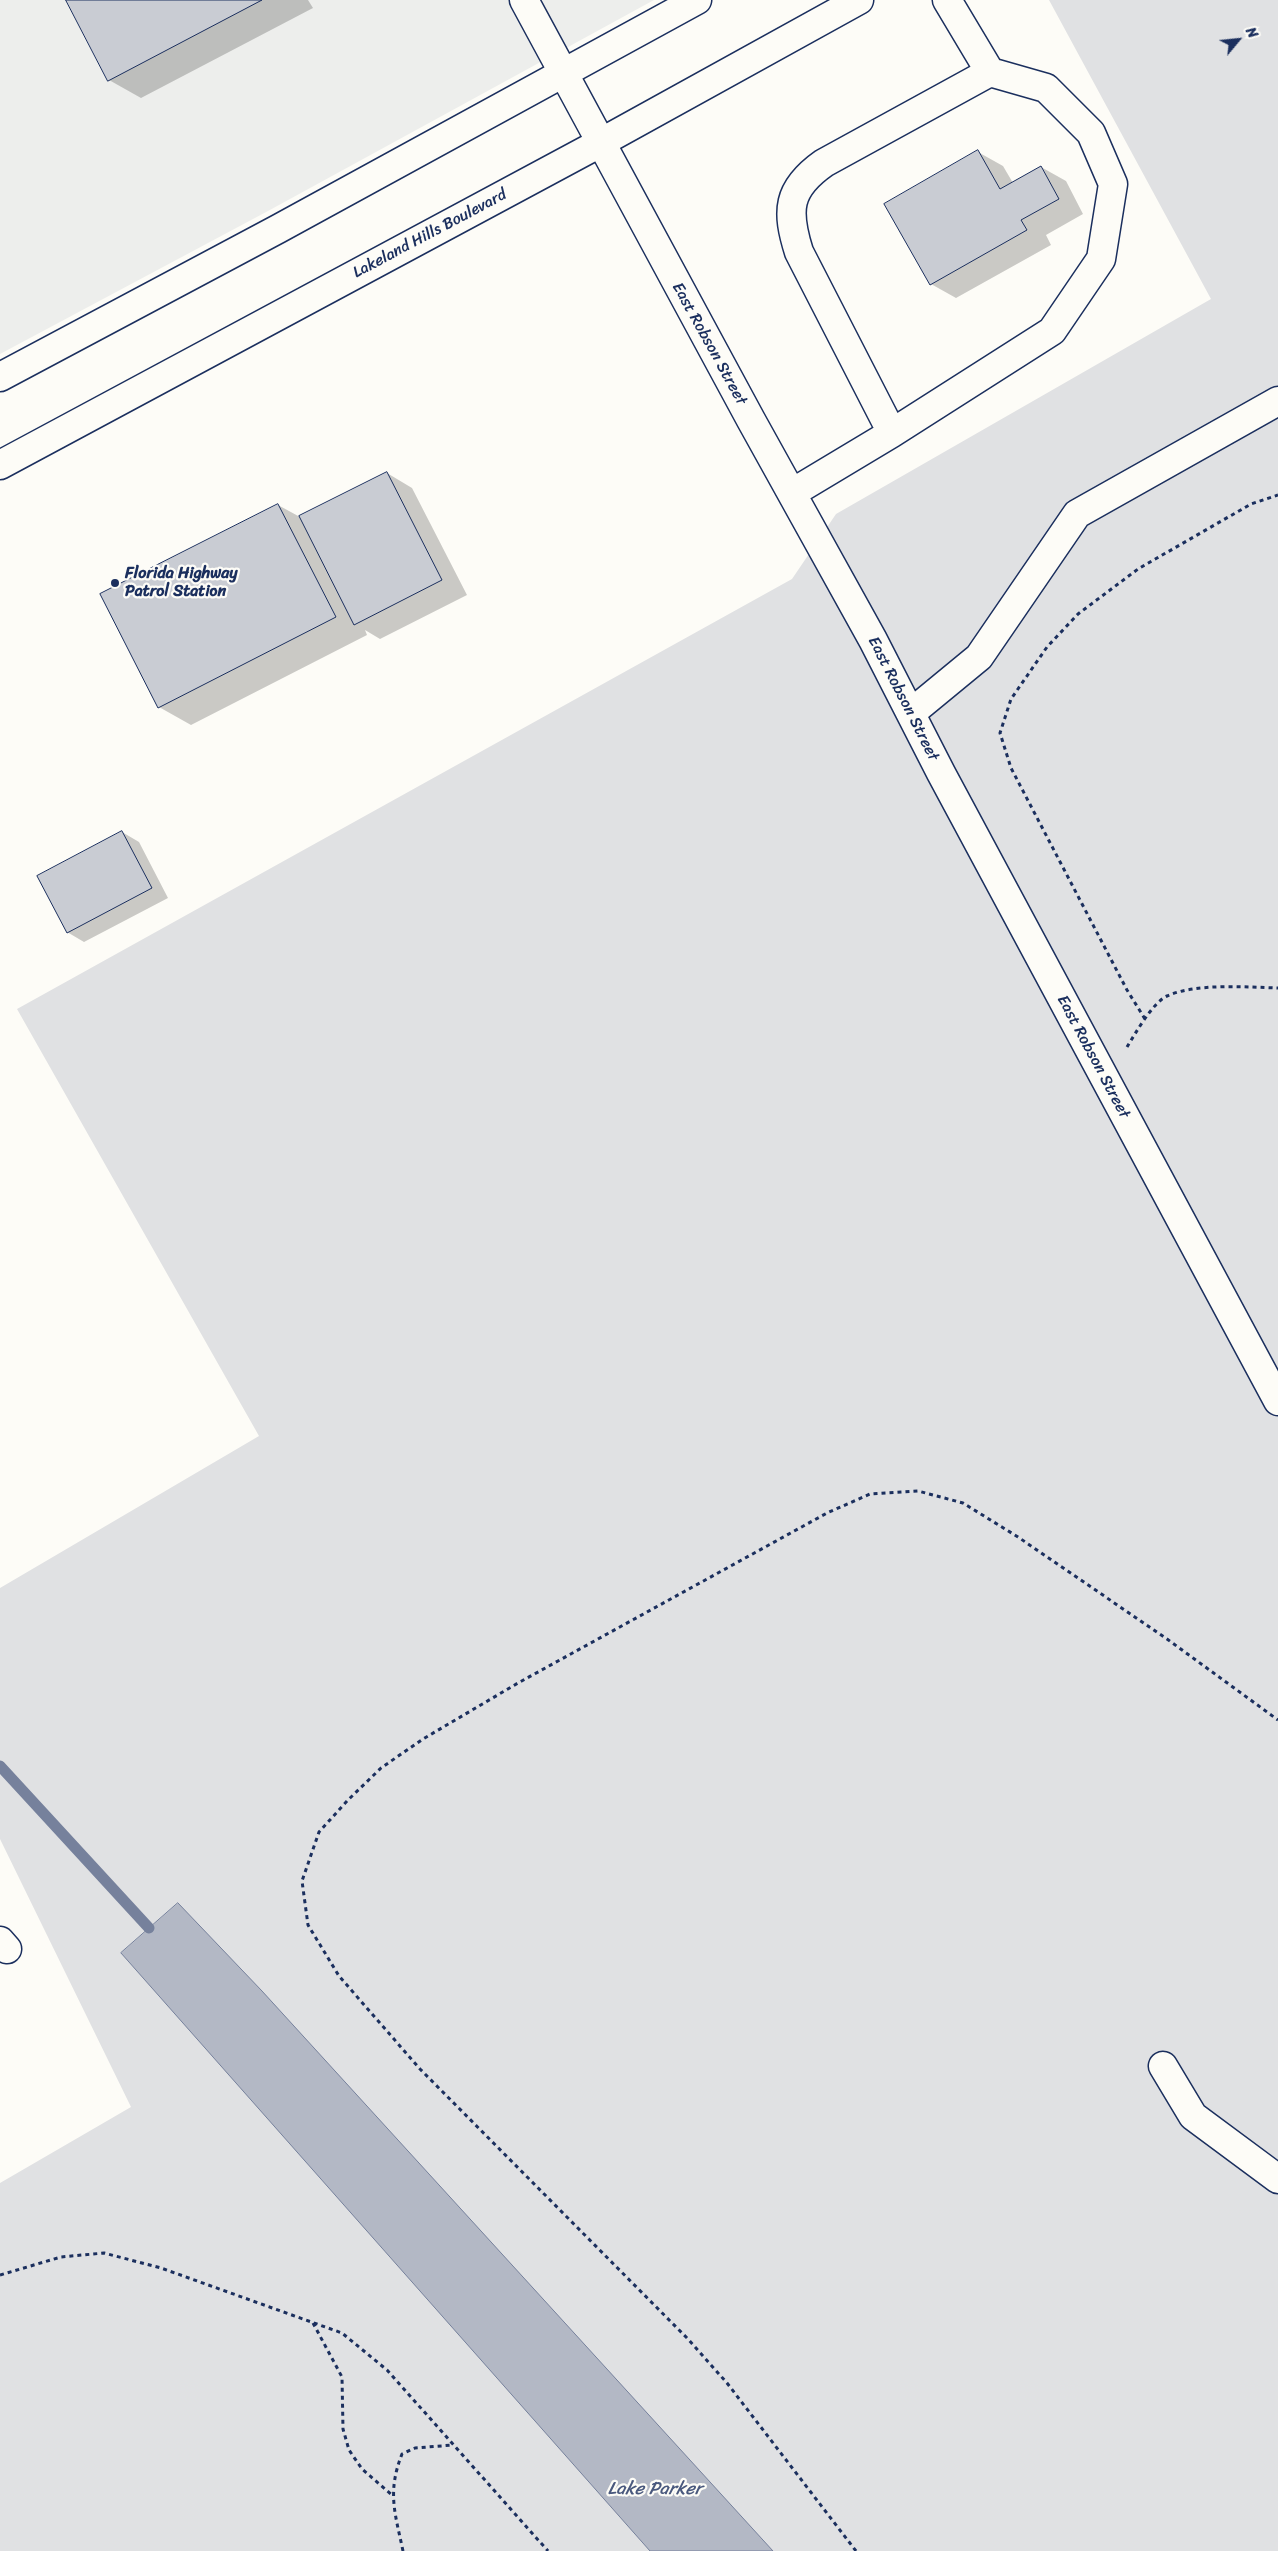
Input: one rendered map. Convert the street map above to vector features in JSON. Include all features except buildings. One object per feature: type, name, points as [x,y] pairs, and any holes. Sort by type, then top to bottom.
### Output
[{"type":"main road","name":"East Robson Street","points":[[524,0],[562,74],[873,640],[1278,1401]]},
{"type":"main road","points":[[0,377],[278,229],[697,0]]},
{"type":"main road","name":"Lakeland Hills Boulevard","points":[[0,465],[600,143],[859,0]]},
{"type":"main road","points":[[792,493],[892,433],[1052,331],[1101,259],[1113,184],[1091,133],[1046,88],[990,72],[947,0]]},
{"type":"main road","points":[[892,433],[799,252],[792,232],[790,211],[796,190],[807,175],[824,163],[990,72]]},
{"type":"main road","points":[[911,713],[979,657],[1077,514],[1278,401]]},
{"type":"main road","points":[[1163,2066],[1194,2116],[1278,2179]]},
{"type":"path","points":[[1278,495],[1251,504],[1138,569],[1078,614],[1048,647],[1011,698],[1000,733],[1011,768],[1127,990],[1145,1019],[1166,996],[1203,989],[1278,988]]},
{"type":"path","points":[[856,2551],[727,2383],[694,2346],[420,2069],[339,1976],[308,1926],[302,1881],[319,1832],[381,1768],[423,1739],[685,1590],[827,1513],[870,1494],[918,1491],[963,1503],[1065,1569],[1278,1720]]},
{"type":"path","points":[[0,2275],[61,2257],[104,2253],[161,2268],[342,2333],[387,2370],[548,2551]]},
{"type":"path","points":[[313,2322],[342,2377],[343,2429],[349,2450],[362,2469],[392,2495]]},
{"type":"path","points":[[403,2551],[392,2495],[396,2470],[402,2454],[415,2448],[454,2445]]},
{"type":"shaded area","points":[[0,0],[654,0],[268,211],[0,354]]},
{"type":"shaded area","points":[[1049,0],[1278,0],[1278,2551],[0,2551],[0,2183],[131,2107],[0,1839],[0,1588],[259,1436],[17,1009],[792,579],[836,514],[1211,299]]},
{"type":"water","name":"Lake Parker","points":[[178,1903],[262,1991],[773,2551],[650,2551],[121,1953]]},
{"type":"waterway","points":[[0,1766],[149,1928]]},
{"type":"place","name":"Florida Highway Patrol Station","points":[[115,583]]}]
